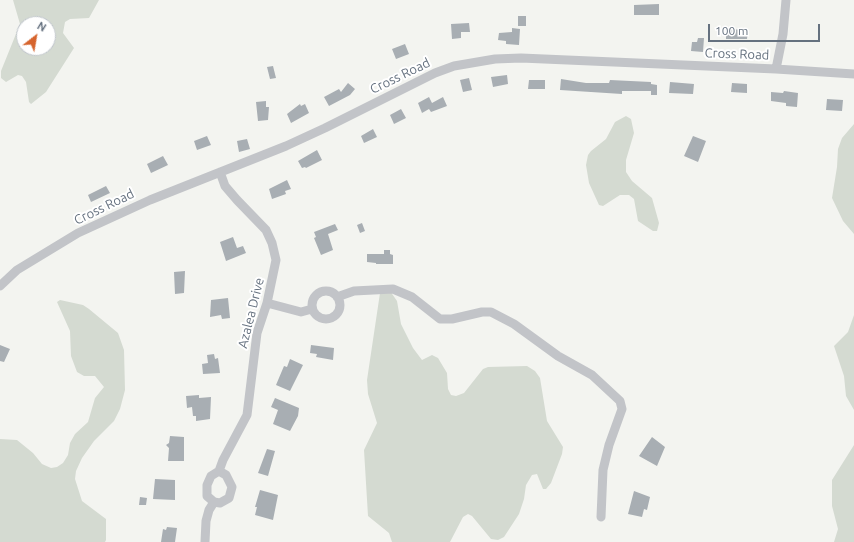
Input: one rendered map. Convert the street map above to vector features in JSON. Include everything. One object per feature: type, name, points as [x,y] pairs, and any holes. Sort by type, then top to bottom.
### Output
[{"type":"street","points":[[776,69],[783,34],[786,0]]},
{"type":"street","name":"Cross Road","points":[[0,286],[17,270],[78,233],[150,200],[326,128],[435,73],[473,62],[521,58],[776,69],[854,74]]},
{"type":"street","name":"Azalea Drive","points":[[214,502],[207,496],[207,485],[211,476],[219,471],[223,460],[247,415],[256,341],[267,303],[276,260],[272,243],[266,230],[226,186],[220,172]]},
{"type":"street","points":[[337,297],[354,291],[393,289],[412,297],[440,319],[452,319],[482,312],[491,312],[514,324],[536,342],[558,356],[582,368],[604,385],[620,401],[622,409],[609,445],[603,470],[601,517]]},
{"type":"street","points":[[330,292],[337,297],[340,306],[336,314],[332,317],[327,319],[318,317],[312,309],[312,300],[318,293],[330,292]]},
{"type":"street","points":[[267,303],[301,312],[312,309]]},
{"type":"street","points":[[206,542],[206,521],[209,510],[214,502],[220,503],[226,501],[232,492],[231,482],[226,475],[219,471]]},
{"type":"shaded area","points":[[13,0],[99,0],[89,18],[70,19],[65,22],[63,33],[74,48],[46,92],[31,104],[29,102],[26,82],[22,76],[18,75],[6,82],[1,78],[1,71],[16,34],[16,56],[56,56],[56,16],[18,16]]},
{"type":"shaded area","points":[[626,116],[631,119],[634,133],[626,160],[626,172],[632,181],[652,198],[659,223],[657,231],[653,231],[638,221],[634,199],[629,195],[620,195],[603,206],[599,205],[589,183],[586,165],[588,155],[606,139],[615,122]]},
{"type":"shaded area","points":[[854,124],[854,234],[843,221],[832,198],[838,149],[842,138]]},
{"type":"shaded area","points":[[388,288],[397,301],[401,324],[413,348],[422,360],[432,355],[438,358],[447,373],[448,389],[451,395],[456,396],[464,393],[483,369],[488,367],[527,366],[535,371],[540,378],[547,421],[563,447],[562,454],[551,483],[546,489],[543,489],[537,474],[532,475],[526,485],[524,499],[519,514],[504,537],[498,540],[491,539],[472,516],[468,514],[463,517],[450,542],[392,542],[389,533],[368,516],[364,450],[377,423],[368,394],[367,380],[380,293]]},
{"type":"shaded area","points":[[60,300],[83,305],[89,309],[118,333],[124,350],[125,390],[120,409],[114,421],[94,441],[82,458],[76,471],[75,479],[82,501],[106,519],[106,540],[105,542],[0,542],[0,439],[17,440],[33,453],[42,464],[51,468],[57,467],[63,463],[68,455],[70,443],[75,434],[88,422],[95,398],[104,387],[95,376],[84,376],[77,372],[71,356],[70,331],[57,302]]},
{"type":"shaded area","points":[[854,315],[854,410],[846,396],[844,376],[834,346],[848,332]]},
{"type":"shaded area","points":[[854,445],[854,542],[834,542],[838,529],[832,506],[832,480]]},
{"type":"building","points":[[659,4],[659,15],[634,15],[634,5]]},
{"type":"building","points":[[518,16],[526,16],[526,26],[518,26]]},
{"type":"building","points":[[469,23],[470,32],[461,32],[461,38],[452,39],[451,24]]},
{"type":"building","points":[[512,28],[520,29],[519,45],[506,44],[506,41],[498,40],[499,33],[512,32]]},
{"type":"building","points":[[726,29],[748,30],[747,39],[726,39]]},
{"type":"building","points":[[698,38],[704,38],[703,52],[691,51],[692,42],[697,42]]},
{"type":"building","points":[[405,44],[409,54],[396,59],[392,49]]},
{"type":"building","points":[[273,66],[276,78],[270,79],[267,67]]},
{"type":"building","points":[[507,75],[508,84],[493,87],[491,77]]},
{"type":"building","points":[[469,78],[472,90],[463,92],[460,80]]},
{"type":"building","points":[[561,79],[586,83],[609,83],[610,80],[651,82],[651,84],[657,85],[657,95],[651,95],[651,91],[622,91],[622,94],[560,90]]},
{"type":"building","points":[[529,80],[545,80],[545,89],[528,89]]},
{"type":"building","points":[[670,82],[694,84],[693,94],[669,93]]},
{"type":"building","points":[[348,83],[355,89],[350,95],[329,106],[324,97],[339,89],[341,92]]},
{"type":"building","points":[[732,83],[747,84],[747,93],[731,92]]},
{"type":"building","points":[[784,91],[798,93],[797,107],[786,106],[786,103],[771,101],[771,92],[783,93]]},
{"type":"building","points":[[429,97],[432,103],[443,97],[447,106],[431,112],[429,109],[422,113],[418,103]]},
{"type":"building","points":[[827,99],[843,100],[842,111],[826,110]]},
{"type":"building","points":[[266,101],[266,107],[269,107],[268,120],[258,121],[256,102]]},
{"type":"building","points":[[300,104],[301,106],[305,104],[309,113],[291,123],[287,114]]},
{"type":"building","points":[[401,109],[406,118],[394,124],[390,115]]},
{"type":"building","points":[[373,129],[377,137],[364,143],[361,136]]},
{"type":"building","points":[[207,136],[211,145],[197,150],[194,141]]},
{"type":"building","points":[[693,136],[706,141],[698,162],[684,156]]},
{"type":"building","points":[[247,139],[250,149],[239,152],[237,141]]},
{"type":"building","points":[[317,150],[322,160],[306,168],[302,168],[298,161]]},
{"type":"building","points":[[163,156],[168,165],[151,173],[147,164]]},
{"type":"building","points":[[287,180],[291,189],[285,191],[286,194],[272,199],[269,189]]},
{"type":"building","points":[[106,186],[110,193],[91,202],[88,195]]},
{"type":"building","points":[[362,223],[365,231],[360,233],[357,225]]},
{"type":"building","points":[[335,224],[338,230],[328,234],[333,250],[321,255],[314,238],[316,237],[314,232]]},
{"type":"building","points":[[233,237],[237,248],[243,246],[246,253],[226,261],[220,242]]},
{"type":"building","points":[[384,250],[390,250],[390,254],[393,255],[393,264],[376,264],[367,262],[367,254],[384,254]]},
{"type":"building","points":[[185,271],[184,293],[175,294],[174,272]]},
{"type":"building","points":[[228,298],[230,318],[222,319],[221,315],[210,317],[211,300]]},
{"type":"building","points":[[0,345],[10,349],[4,362],[0,361]]},
{"type":"building","points":[[311,345],[334,348],[333,360],[316,357],[317,354],[310,353]]},
{"type":"building","points":[[214,354],[215,359],[218,358],[220,373],[203,374],[202,364],[208,363],[207,355]]},
{"type":"building","points":[[290,359],[303,365],[290,391],[276,385],[284,366],[287,367]]},
{"type":"building","points":[[199,395],[199,398],[211,397],[210,419],[196,421],[196,416],[193,416],[192,407],[187,408],[186,396]]},
{"type":"building","points":[[275,398],[299,408],[298,416],[290,431],[273,424],[278,410],[271,407]]},
{"type":"building","points":[[170,436],[184,437],[184,461],[168,461],[169,448],[166,445],[169,443]]},
{"type":"building","points":[[652,437],[665,447],[657,466],[639,456]]},
{"type":"building","points":[[267,449],[275,451],[268,476],[258,473]]},
{"type":"building","points":[[155,479],[175,480],[175,500],[153,499]]},
{"type":"building","points":[[260,490],[278,495],[273,520],[255,515],[257,507],[255,507]]},
{"type":"building","points":[[634,491],[650,497],[647,510],[644,509],[642,517],[628,514]]},
{"type":"building","points":[[140,497],[147,498],[146,505],[139,505]]},
{"type":"building","points":[[167,527],[177,528],[175,542],[161,542],[163,529],[166,530]]}]
